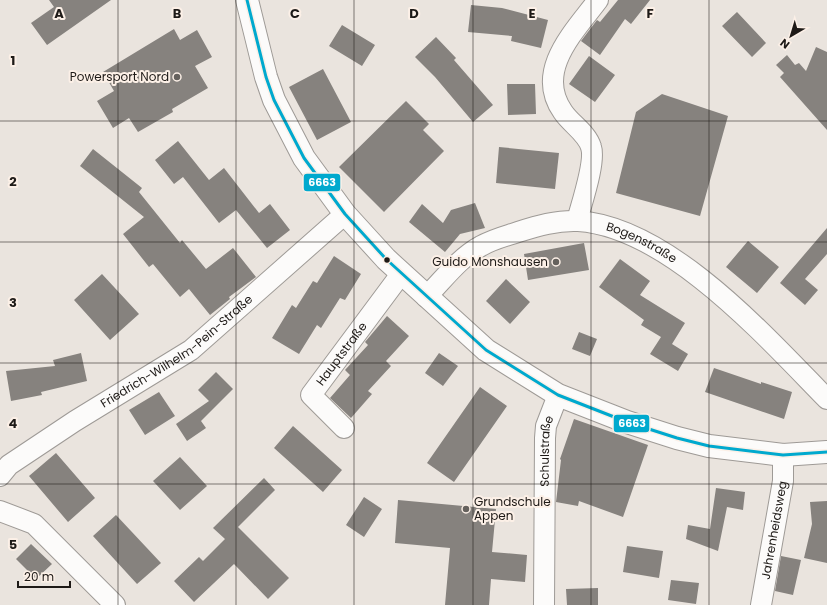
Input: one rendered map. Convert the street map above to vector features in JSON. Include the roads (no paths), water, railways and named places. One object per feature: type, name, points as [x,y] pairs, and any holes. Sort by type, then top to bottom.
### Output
[{"type":"main road","points":[[247,0],[266,77],[274,100],[304,158],[345,214],[401,274],[486,350],[558,395],[627,422],[677,438],[709,446],[783,456],[827,452]]},
{"type":"street","points":[[577,221],[592,153],[588,141],[570,122],[556,100],[552,73],[559,54],[598,0]]},
{"type":"street","name":"Friedrich-Wilhelm-Pein-Straße","points":[[0,476],[9,465],[75,421],[191,350],[345,214]]},
{"type":"street","name":"Bogenstraße","points":[[426,297],[453,268],[481,246],[494,239],[534,227],[577,221],[609,228],[665,252],[686,266],[760,331],[827,399]]},
{"type":"street","name":"Hauptstraße","points":[[344,428],[311,395],[401,274]]},
{"type":"street","name":"Schulstraße","points":[[544,605],[545,438],[546,426],[558,395]]},
{"type":"street","name":"Jahrenheidsweg","points":[[761,605],[783,481],[783,456]]},
{"type":"street","points":[[0,511],[34,524],[115,605]]},
{"type":"place","name":"Powersport Nord","points":[[177,77]]},
{"type":"place","name":"Guido Monshausen","points":[[556,262]]},
{"type":"place","name":"Grundschule Appen","points":[[466,509]]}]
